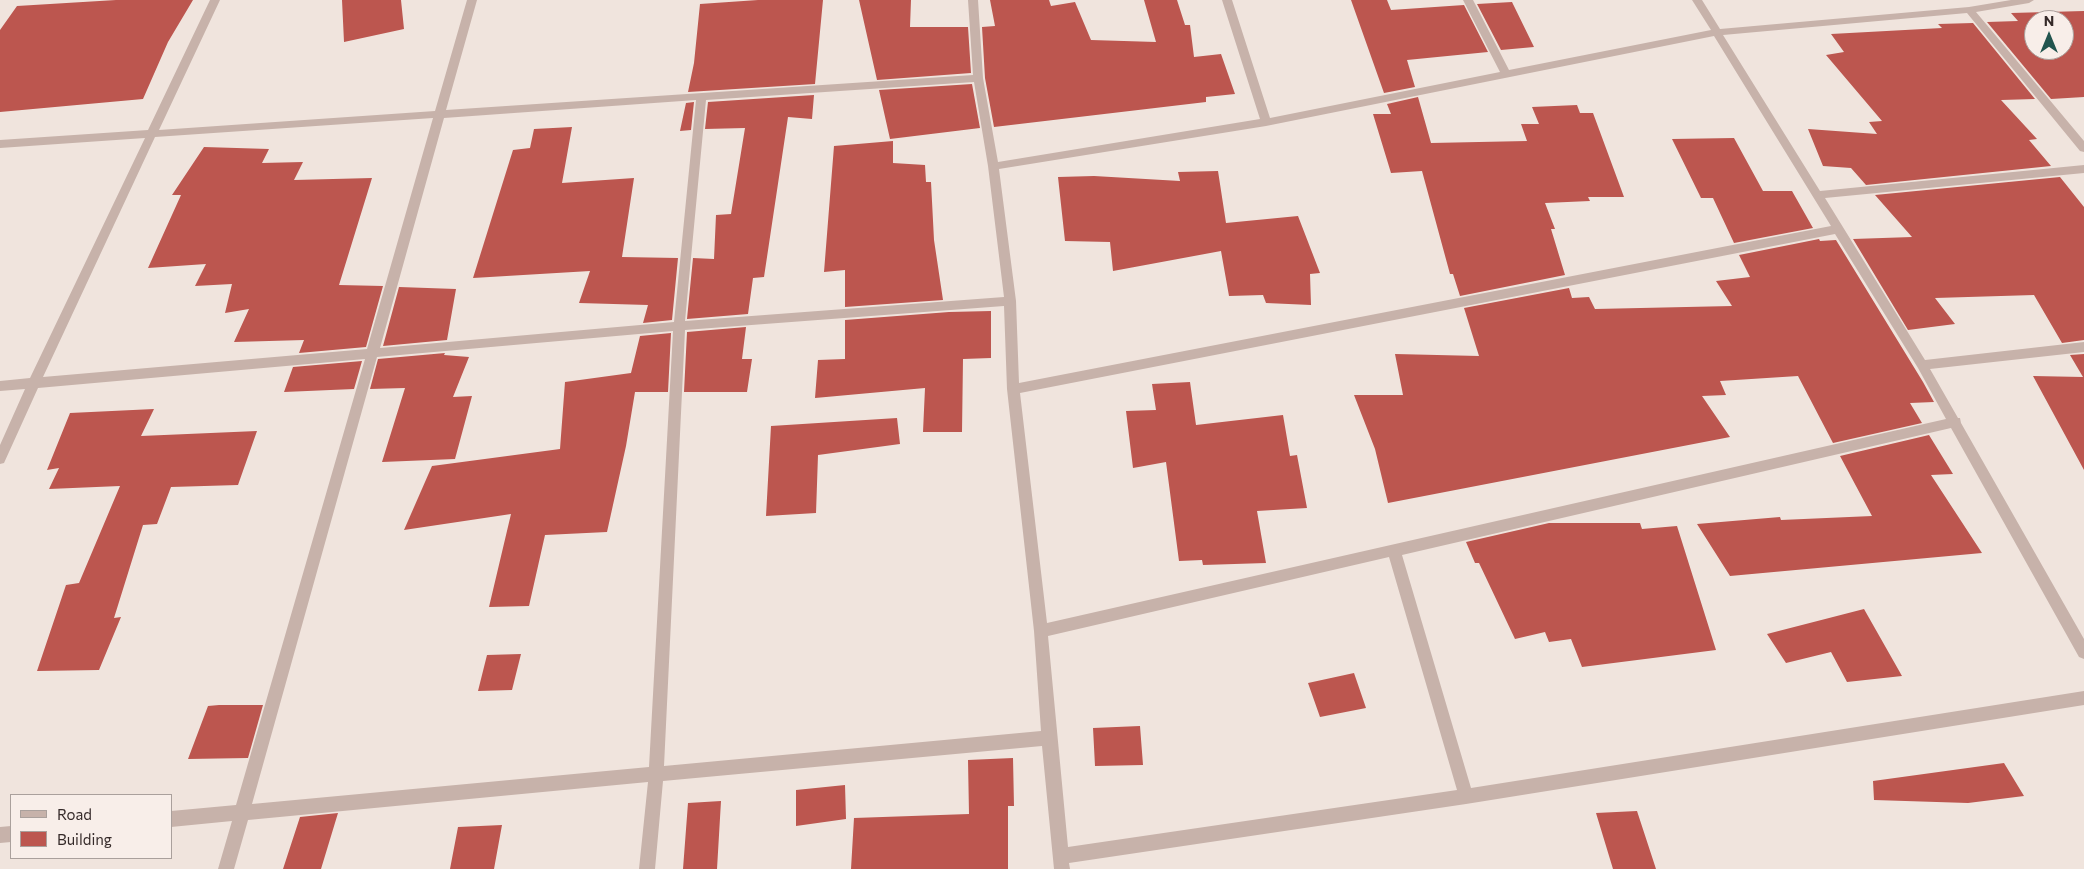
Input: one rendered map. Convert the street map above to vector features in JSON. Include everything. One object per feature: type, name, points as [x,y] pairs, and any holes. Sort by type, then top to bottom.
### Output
[{"type":"street","points":[[0,459],[215,0]]},
{"type":"street","points":[[226,869],[472,0]]},
{"type":"street","points":[[973,0],[978,78],[993,166],[1010,301],[1013,389],[1041,631],[1048,738],[1062,863],[1466,796],[2084,698]]},
{"type":"street","points":[[1227,0],[1266,122]]},
{"type":"street","points":[[1468,0],[1506,74]]},
{"type":"street","points":[[1697,0],[1816,195],[1840,229],[1956,422],[2084,652]]},
{"type":"street","points":[[993,166],[1266,122],[1717,32],[1969,10],[2029,0]]},
{"type":"street","points":[[1969,10],[2084,148]]},
{"type":"street","points":[[0,144],[978,78]]},
{"type":"street","points":[[647,869],[656,774],[679,326],[701,97]]},
{"type":"street","points":[[1816,195],[2084,169]]},
{"type":"street","points":[[1013,389],[1840,229]]},
{"type":"street","points":[[0,386],[679,326],[1010,301]]},
{"type":"street","points":[[1922,365],[2084,347]]},
{"type":"street","points":[[1041,631],[1956,422]]},
{"type":"street","points":[[1394,550],[1466,796]]},
{"type":"street","points":[[172,819],[1048,738]]},
{"type":"building","points":[[116,0],[193,0],[168,42],[143,99],[0,112],[0,30],[17,6]]},
{"type":"building","points":[[342,0],[401,0],[404,29],[344,42]]},
{"type":"building","points":[[758,0],[823,0],[815,84],[688,92],[694,63],[700,4]]},
{"type":"building","points":[[859,0],[911,0],[910,27],[968,27],[971,73],[877,80]]},
{"type":"building","points":[[990,0],[1049,0],[1051,6],[1075,2],[1091,40],[1156,42],[1144,0],[1177,0],[1185,25],[1190,25],[1194,57],[1221,54],[1235,94],[1206,97],[1206,102],[994,127],[985,78],[982,27],[995,26]]},
{"type":"building","points":[[1351,0],[1387,0],[1391,10],[1464,5],[1488,52],[1407,60],[1415,87],[1384,93]]},
{"type":"building","points":[[1512,2],[1534,47],[1501,50],[1477,4]]},
{"type":"building","points":[[2074,11],[2084,11],[2084,97],[2051,99],[1987,22],[2018,21],[2011,13],[2024,13],[2024,60],[2074,60]]},
{"type":"building","points":[[1973,23],[2035,99],[2001,100],[2037,139],[2029,140],[2051,166],[1866,185],[1851,168],[1823,166],[1808,129],[1877,134],[1869,122],[1882,121],[1826,55],[1844,52],[1831,34],[1942,28],[1938,24]]},
{"type":"building","points":[[972,84],[980,128],[890,139],[879,90]]},
{"type":"building","points":[[814,95],[812,119],[788,117],[764,277],[753,278],[748,314],[687,319],[693,258],[714,259],[716,215],[731,214],[745,128],[705,129],[708,102]]},
{"type":"building","points":[[1418,97],[1431,143],[1527,141],[1521,124],[1539,124],[1532,107],[1577,105],[1580,113],[1593,113],[1624,197],[1588,197],[1590,201],[1545,203],[1555,229],[1551,229],[1565,275],[1460,296],[1453,274],[1450,274],[1422,171],[1391,173],[1373,114],[1391,114],[1387,104]]},
{"type":"building","points":[[694,102],[691,130],[680,131],[686,103]]},
{"type":"building","points":[[572,127],[562,183],[634,178],[622,257],[678,258],[672,320],[643,323],[648,305],[579,303],[590,271],[473,278],[513,150],[530,148],[534,129]]},
{"type":"building","points":[[1734,138],[1763,191],[1792,191],[1813,228],[1734,243],[1713,198],[1701,198],[1672,139]]},
{"type":"building","points":[[893,141],[893,163],[925,165],[926,182],[931,182],[934,240],[943,300],[845,307],[845,270],[824,272],[834,146]]},
{"type":"building","points":[[204,147],[269,149],[262,163],[303,162],[294,180],[372,178],[339,285],[383,286],[366,347],[299,353],[304,340],[234,342],[249,309],[225,313],[232,284],[195,286],[206,264],[148,268],[181,195],[172,195]]},
{"type":"building","points":[[1218,171],[1226,223],[1298,216],[1320,273],[1310,274],[1311,305],[1266,303],[1263,295],[1229,296],[1221,251],[1113,271],[1110,242],[1065,241],[1058,177],[1094,176],[1180,181],[1178,172]]},
{"type":"building","points":[[2060,177],[2084,207],[2084,340],[2062,343],[2034,295],[1935,298],[1955,324],[1908,330],[1853,239],[1912,237],[1875,195]]},
{"type":"building","points":[[1819,239],[1820,241],[1836,240],[1923,382],[1934,402],[1910,403],[1922,423],[1833,443],[1798,376],[1720,381],[1726,395],[1702,396],[1730,437],[1388,503],[1375,449],[1354,395],[1403,395],[1395,354],[1479,356],[1464,308],[1569,288],[1572,298],[1589,297],[1595,309],[1732,306],[1716,281],[1750,277],[1739,255]]},
{"type":"building","points":[[399,287],[456,289],[447,340],[383,346]]},
{"type":"building","points":[[991,311],[991,358],[963,359],[962,432],[923,432],[925,388],[815,398],[818,360],[845,359],[845,320],[949,312]]},
{"type":"building","points":[[746,327],[742,359],[752,359],[747,392],[684,392],[687,332]]},
{"type":"building","points":[[671,333],[668,392],[635,392],[626,446],[607,532],[545,535],[529,606],[489,607],[511,514],[404,530],[432,466],[560,449],[565,382],[631,373],[640,336]]},
{"type":"building","points":[[445,353],[444,355],[469,357],[453,397],[472,396],[455,459],[382,462],[405,388],[370,389],[378,359]]},
{"type":"building","points":[[2084,354],[2084,470],[2033,376],[2083,377],[2070,355]]},
{"type":"building","points":[[362,361],[354,389],[284,392],[293,367]]},
{"type":"building","points":[[1190,382],[1196,425],[1283,415],[1290,456],[1297,455],[1307,508],[1257,511],[1266,563],[1203,565],[1202,560],[1179,561],[1166,462],[1133,468],[1126,411],[1156,410],[1152,384]]},
{"type":"building","points":[[154,409],[141,436],[257,431],[238,485],[171,487],[157,524],[143,525],[114,618],[121,617],[99,670],[37,671],[66,585],[79,583],[120,486],[49,489],[59,468],[47,470],[70,413]]},
{"type":"building","points":[[897,418],[900,444],[818,455],[816,513],[766,516],[771,426]]},
{"type":"building","points":[[1929,435],[1953,474],[1931,475],[1982,553],[1730,576],[1697,524],[1780,517],[1781,520],[1872,516],[1840,456]]},
{"type":"building","points":[[1549,523],[1640,523],[1642,529],[1677,526],[1716,650],[1582,667],[1571,639],[1549,642],[1545,632],[1515,639],[1479,563],[1475,563],[1466,542]]},
{"type":"building","points":[[1864,609],[1902,676],[1847,682],[1831,652],[1786,663],[1767,634]]},
{"type":"building","points":[[521,654],[512,690],[478,691],[487,655]]},
{"type":"building","points":[[1354,673],[1366,708],[1320,717],[1308,683]]},
{"type":"building","points":[[263,705],[248,758],[188,759],[208,706]]},
{"type":"building","points":[[1140,726],[1143,765],[1095,766],[1093,728]]},
{"type":"building","points":[[1013,758],[1014,806],[1008,806],[1008,869],[851,869],[854,818],[969,814],[968,760]]},
{"type":"building","points":[[2004,763],[2024,796],[1968,803],[1874,800],[1873,781]]},
{"type":"building","points":[[845,785],[846,819],[796,826],[796,790]]},
{"type":"building","points":[[721,801],[717,869],[683,869],[688,803]]},
{"type":"building","points":[[1637,811],[1656,869],[1613,869],[1596,813]]},
{"type":"building","points":[[338,813],[321,869],[283,869],[300,817]]},
{"type":"building","points":[[502,825],[494,869],[450,869],[458,827]]}]
